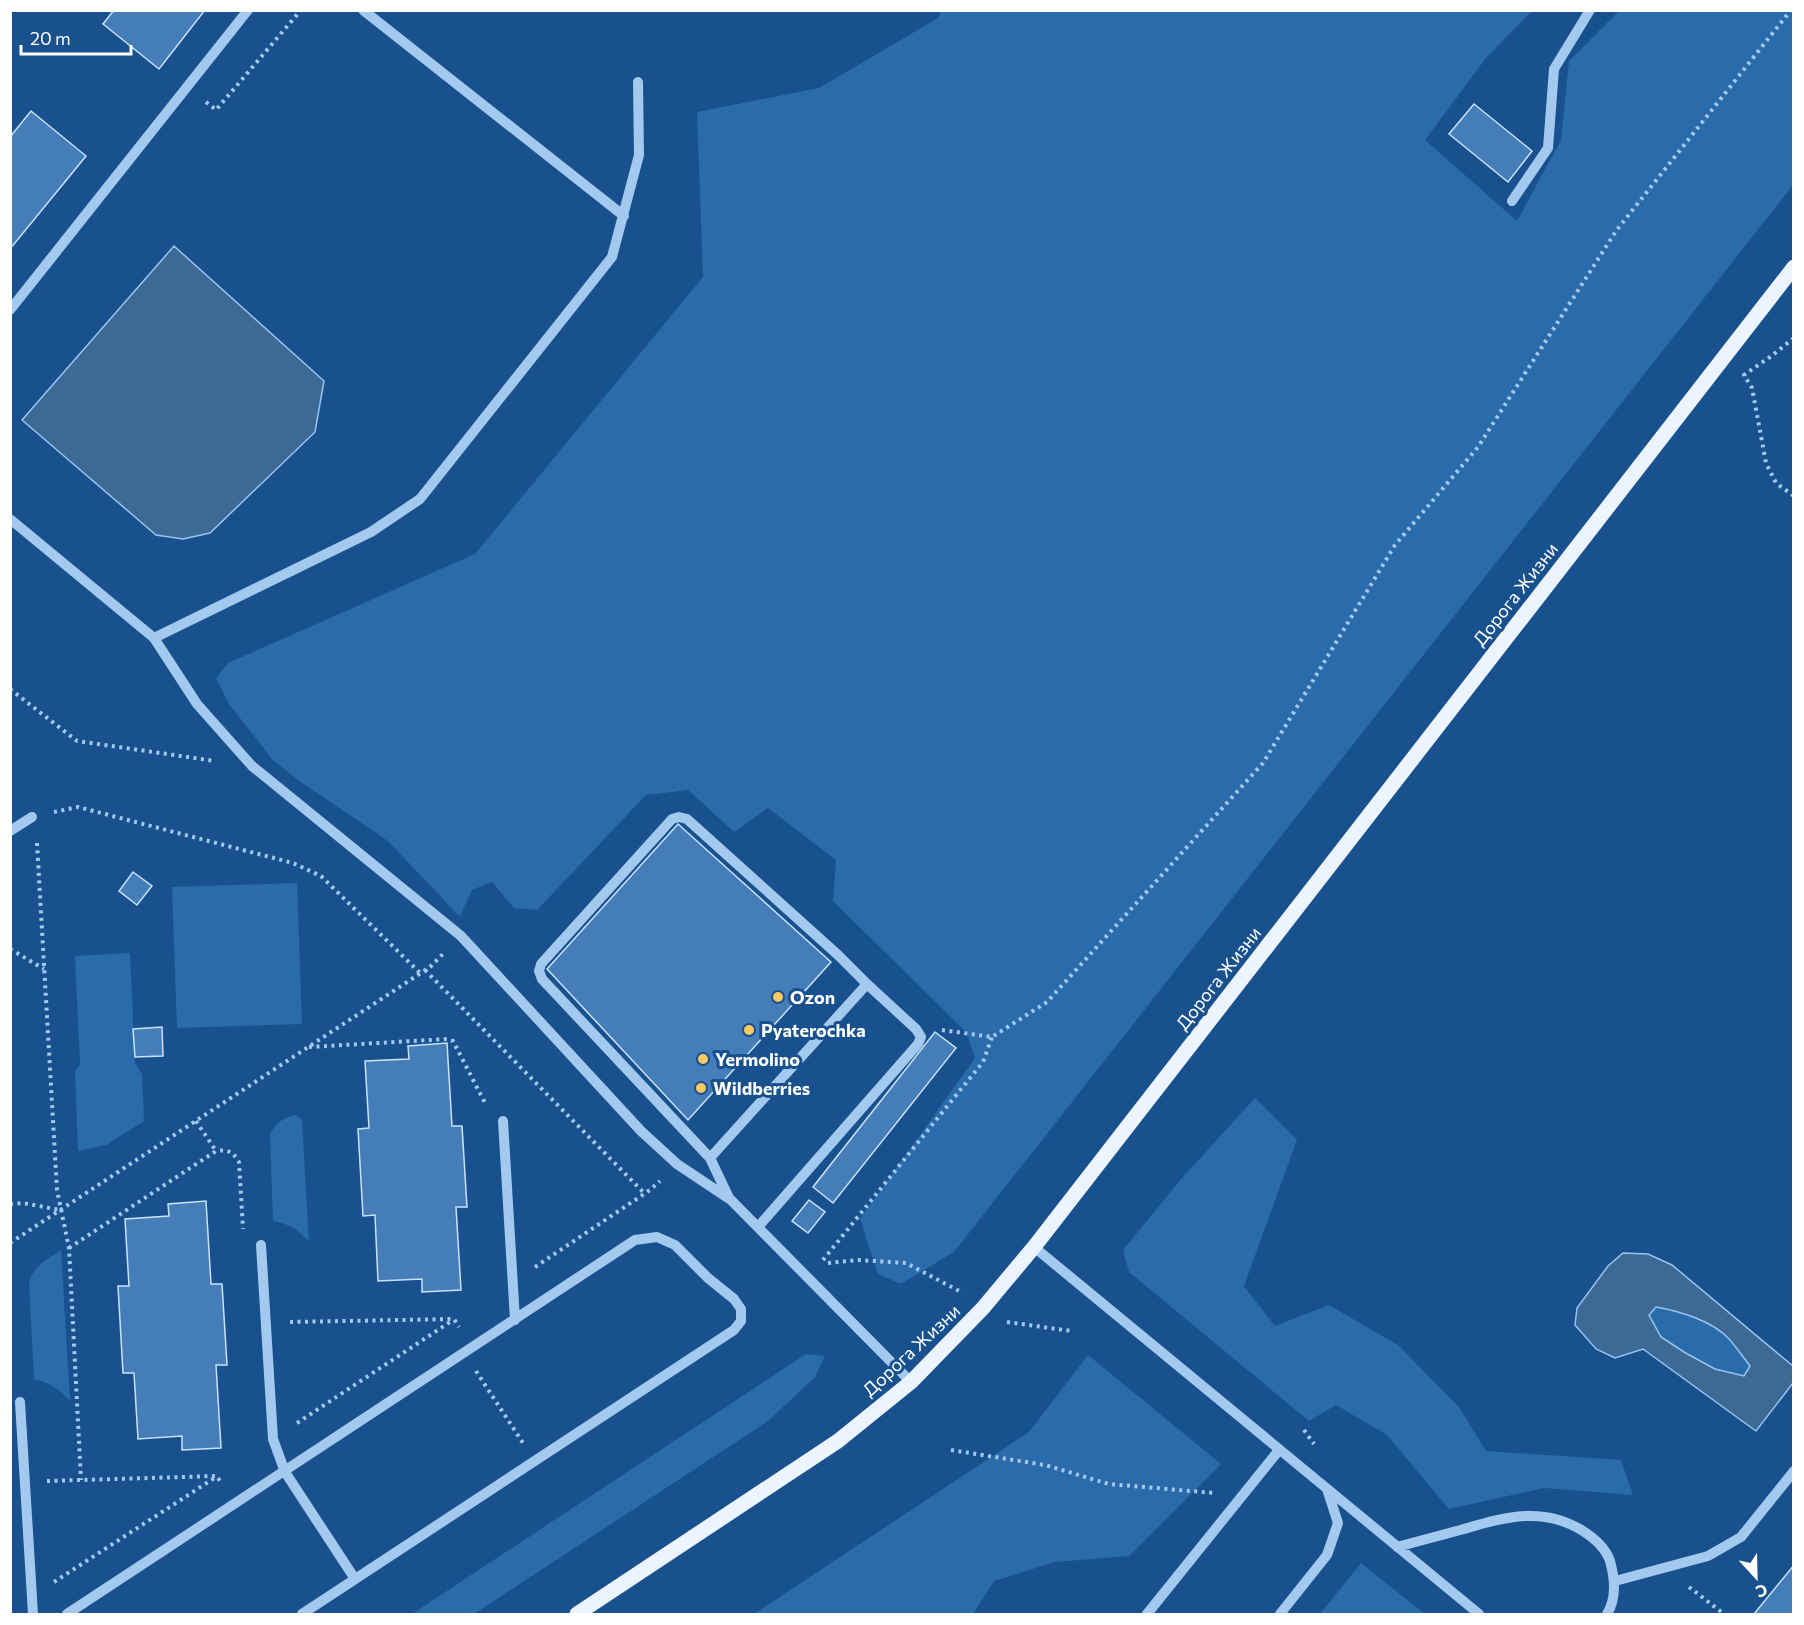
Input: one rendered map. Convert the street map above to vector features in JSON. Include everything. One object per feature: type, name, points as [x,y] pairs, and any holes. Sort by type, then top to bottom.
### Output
[{"type":"main road","name":"Дорога Жизни","points":[[577,1614],[838,1441],[911,1382],[983,1308],[1034,1247],[1794,267]]},
{"type":"lane","points":[[10,310],[248,10]]},
{"type":"lane","points":[[363,10],[624,216]]},
{"type":"lane","points":[[1512,201],[1548,147],[1554,69],[1590,10]]},
{"type":"lane","points":[[154,638],[371,532],[420,499],[612,257],[639,155],[638,82]]},
{"type":"lane","points":[[10,519],[154,638],[197,704],[252,766],[461,936],[641,1131],[677,1164],[729,1198],[911,1382]]},
{"type":"lane","points":[[11,830],[32,817]]},
{"type":"lane","points":[[729,1198],[710,1158],[542,979],[538,971],[541,964],[672,819],[679,817],[687,819],[838,955],[916,1029],[921,1037],[918,1044],[758,1227]]},
{"type":"lane","points":[[710,1158],[867,984]]},
{"type":"lane","points":[[503,1121],[515,1320]]},
{"type":"lane","points":[[67,1614],[635,1240],[657,1237],[675,1245],[708,1278],[734,1299],[741,1309],[741,1321],[734,1330],[302,1614]]},
{"type":"lane","points":[[261,1245],[273,1438],[285,1472],[356,1579]]},
{"type":"lane","points":[[1034,1247],[1479,1614]]},
{"type":"lane","points":[[20,1402],[33,1614]]},
{"type":"lane","points":[[1147,1614],[1279,1450]]},
{"type":"lane","points":[[1615,1581],[1708,1556],[1741,1537],[1794,1471]]},
{"type":"lane","points":[[1280,1614],[1327,1554],[1338,1523],[1327,1489]]},
{"type":"lane","points":[[1397,1547],[1506,1517],[1535,1515],[1556,1519],[1573,1525],[1593,1538],[1609,1557],[1615,1581],[1611,1608],[1607,1614]]},
{"type":"path","points":[[188,87],[216,110],[301,10]]},
{"type":"path","points":[[969,1296],[906,1263],[858,1260],[820,1264],[982,1062],[992,1037],[1047,1002],[1263,763],[1395,545],[1478,447],[1616,231],[1791,10]]},
{"type":"path","points":[[1794,338],[1744,375],[1752,388],[1766,463],[1776,483],[1794,496]]},
{"type":"path","points":[[10,689],[77,741],[252,766]]},
{"type":"path","points":[[81,1480],[69,1248],[57,1190],[38,844],[32,817],[78,807],[293,863],[321,876],[420,974]]},
{"type":"path","points":[[10,949],[45,969]]},
{"type":"path","points":[[10,1243],[430,967]]},
{"type":"path","points":[[425,970],[645,1194]]},
{"type":"path","points":[[921,1037],[932,1030],[992,1037]]},
{"type":"path","points":[[309,1047],[447,1039],[453,1041],[484,1101],[485,1111]]},
{"type":"path","points":[[196,1121],[216,1151]]},
{"type":"path","points":[[69,1248],[216,1151],[225,1149],[234,1154],[239,1162],[243,1234]]},
{"type":"path","points":[[513,1281],[650,1191]]},
{"type":"path","points":[[10,1204],[23,1203],[60,1210]]},
{"type":"path","points":[[266,1323],[454,1319]]},
{"type":"path","points":[[454,1319],[468,1350],[510,1424]]},
{"type":"path","points":[[273,1438],[454,1319]]},
{"type":"path","points":[[997,1320],[1071,1331]]},
{"type":"path","points":[[951,1450],[1045,1465],[1109,1484],[1242,1496]]},
{"type":"path","points":[[25,1481],[217,1476]]},
{"type":"path","points":[[217,1476],[235,1504]]},
{"type":"path","points":[[32,1597],[217,1476]]},
{"type":"path","points":[[1664,1568],[1724,1614]]},
{"type":"shaded area","points":[[941,11],[1532,11],[1486,58],[1425,140],[1517,221],[1561,140],[1569,61],[1619,11],[1790,11],[1794,13],[1793,185],[954,1252],[901,1284],[878,1274],[860,1219],[975,1058],[966,1032],[833,901],[836,860],[768,808],[734,832],[688,790],[646,795],[537,910],[514,908],[492,882],[472,890],[460,917],[388,841],[298,780],[272,759],[229,704],[216,678],[228,663],[475,554],[703,277],[697,112],[819,88],[938,18]]},
{"type":"shaded area","points":[[174,246],[324,381],[315,432],[210,533],[183,539],[156,535],[22,420]]},
{"type":"shaded area","points":[[297,883],[302,1024],[177,1028],[172,887]]},
{"type":"shaded area","points":[[130,953],[135,1063],[142,1074],[144,1121],[106,1145],[78,1151],[75,1071],[80,1065],[75,956]]},
{"type":"shaded area","points":[[1255,1098],[1297,1140],[1244,1286],[1275,1326],[1329,1305],[1398,1345],[1459,1407],[1486,1451],[1621,1460],[1633,1495],[1544,1488],[1449,1509],[1387,1435],[1336,1405],[1309,1421],[1129,1272],[1123,1250],[1182,1178]]},
{"type":"shaded area","points":[[295,1115],[302,1121],[309,1242],[293,1228],[273,1221],[270,1134],[280,1122]]},
{"type":"shaded area","points":[[61,1250],[70,1401],[54,1387],[34,1379],[29,1283],[37,1268]]},
{"type":"shaded area","points":[[1623,1253],[1648,1254],[1672,1265],[1793,1366],[1793,1383],[1756,1431],[1643,1349],[1615,1358],[1596,1349],[1575,1325],[1577,1308],[1608,1266]],"holes":[[[1656,1307],[1685,1314],[1705,1322],[1722,1333],[1732,1342],[1750,1366],[1744,1376],[1715,1369],[1661,1337],[1649,1315]]]},
{"type":"shaded area","points":[[1656,1307],[1693,1317],[1726,1336],[1750,1366],[1744,1377],[1715,1369],[1661,1337],[1649,1315]]},
{"type":"shaded area","points":[[806,1354],[825,1356],[815,1377],[768,1421],[474,1614],[412,1614]]},
{"type":"shaded area","points":[[1088,1355],[1221,1464],[1129,1556],[1055,1562],[994,1581],[973,1614],[754,1614],[1029,1432]]},
{"type":"shaded area","points":[[1361,1563],[1425,1614],[1320,1614]]},
{"type":"building","points":[[114,10],[205,10],[159,69],[103,24]]},
{"type":"building","points":[[1474,104],[1532,151],[1508,182],[1449,134]]},
{"type":"building","points":[[31,111],[86,156],[10,249],[10,137]]},
{"type":"building","points":[[678,824],[831,962],[688,1120],[547,969]]},
{"type":"building","points":[[133,872],[152,886],[137,905],[119,891]]},
{"type":"building","points":[[162,1027],[163,1056],[135,1057],[133,1029]]},
{"type":"building","points":[[935,1032],[956,1048],[833,1203],[813,1187]]},
{"type":"building","points":[[447,1043],[452,1126],[462,1126],[467,1207],[456,1207],[461,1290],[422,1292],[422,1279],[378,1281],[375,1215],[363,1216],[358,1129],[369,1128],[365,1061],[409,1059],[408,1046]]},
{"type":"building","points":[[809,1200],[825,1212],[808,1233],[792,1221]]},
{"type":"building","points":[[206,1201],[211,1284],[222,1284],[227,1365],[216,1365],[221,1448],[182,1450],[182,1436],[138,1439],[134,1373],[123,1373],[118,1286],[129,1286],[125,1219],[169,1216],[168,1204]]},
{"type":"building","points":[[1794,1565],[1794,1614],[1754,1614]]},
{"type":"place","name":"Ozon","points":[[778,997]]},
{"type":"place","name":"Pyaterochka","points":[[749,1030]]},
{"type":"place","name":"Yermolino","points":[[703,1059]]},
{"type":"place","name":"Wildberries","points":[[701,1088]]}]
